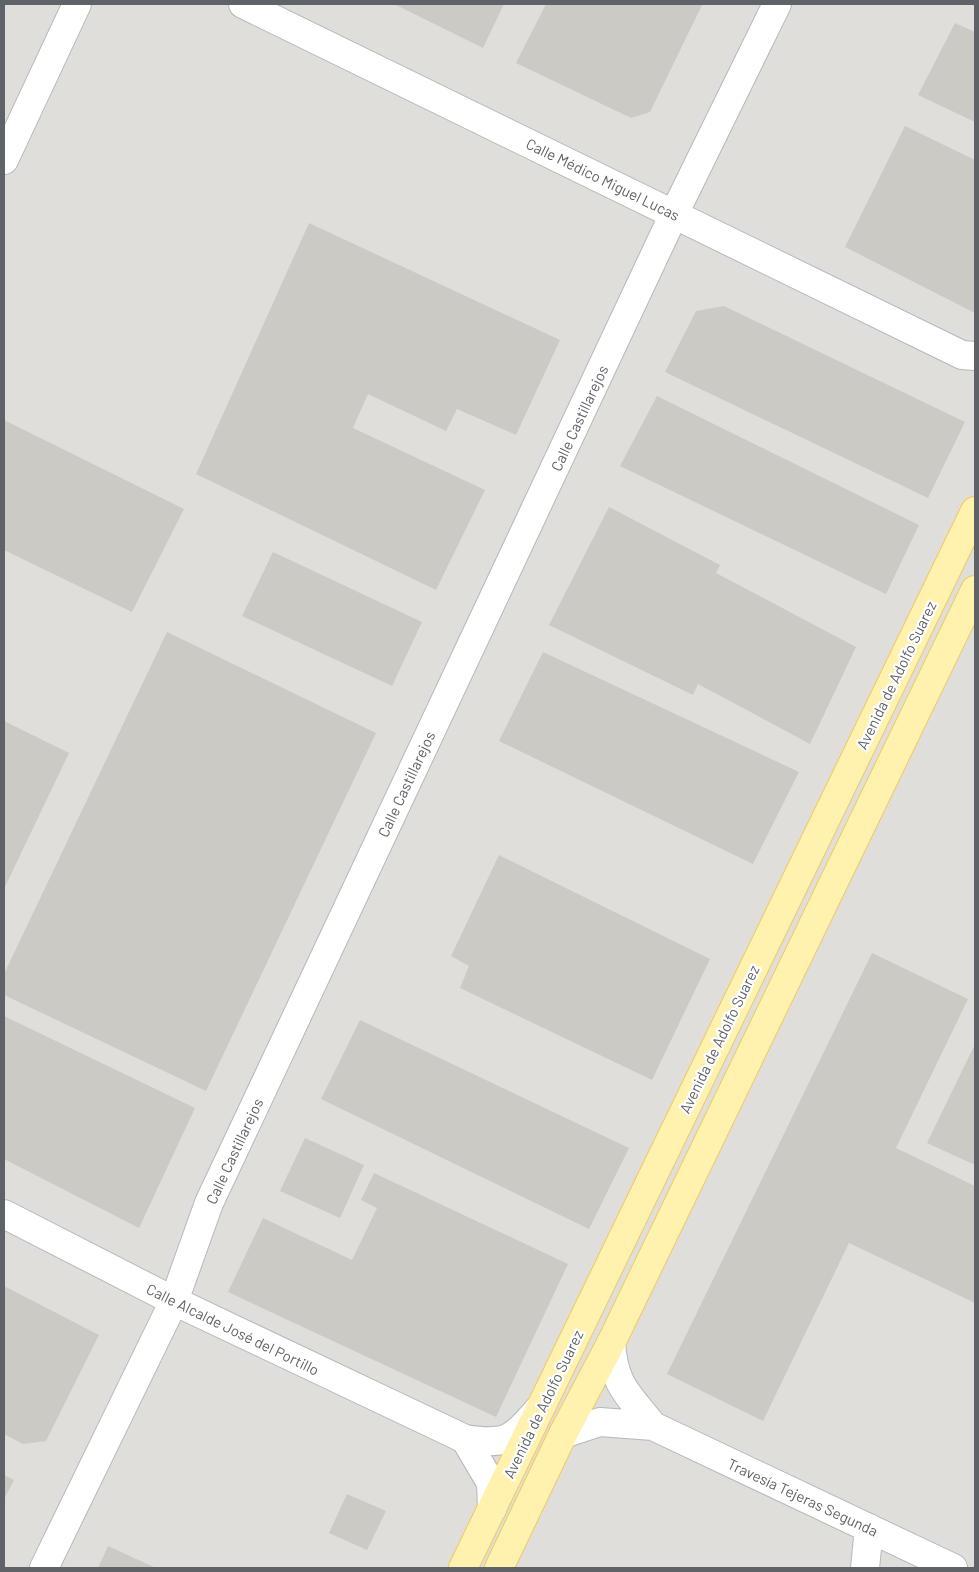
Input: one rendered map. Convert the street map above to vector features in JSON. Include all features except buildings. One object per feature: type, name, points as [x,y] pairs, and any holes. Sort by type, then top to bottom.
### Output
[{"type":"main road","name":"Avenida de Adolfo Suarez","points":[[463,1568],[975,511]]},
{"type":"main road","name":"Avenida de Adolfo Suarez","points":[[498,1568],[563,1434],[611,1343],[975,590]]},
{"type":"street","points":[[4,160],[77,4]]},
{"type":"street","name":"Calle Médico Miguel Lucas","points":[[243,4],[674,214],[971,362]]},
{"type":"street","name":"Calle Castillarejos","points":[[44,1568],[174,1301],[209,1203],[674,214],[777,4]]},
{"type":"street","name":"Calle Alcalde José del Portillo","points":[[4,1214],[174,1301],[465,1439]]},
{"type":"street","points":[[611,1343],[612,1364],[618,1383],[653,1426]]},
{"type":"street","points":[[465,1439],[486,1442],[508,1440],[520,1430],[544,1403]]},
{"type":"street","points":[[563,1434],[600,1422],[653,1426]]},
{"type":"street","name":"Travesía Tejeras Segunda","points":[[653,1426],[953,1568]]},
{"type":"street","points":[[465,1439],[491,1483],[492,1509]]},
{"type":"street","points":[[865,1568],[869,1528]]},
{"type":"shaded area","points":[[4,4],[975,4],[975,1568],[4,1568]]}]
